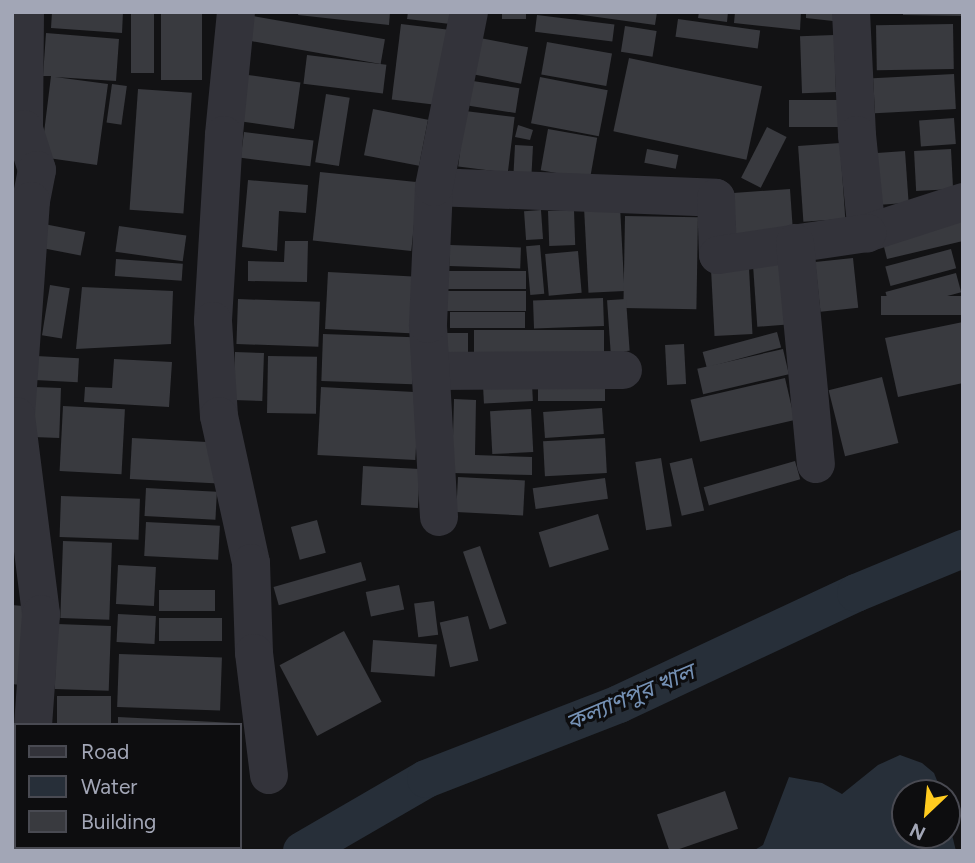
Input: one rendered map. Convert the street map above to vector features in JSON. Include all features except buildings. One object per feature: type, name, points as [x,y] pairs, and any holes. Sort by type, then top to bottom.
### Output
[{"type":"street","points":[[25,12],[18,128],[37,170],[31,201],[16,416],[41,614],[33,723]]},
{"type":"street","points":[[236,12],[224,135],[213,321],[219,416],[251,563],[254,653],[269,775]]},
{"type":"street","points":[[439,517],[433,370],[428,324],[434,187],[469,12]]},
{"type":"street","points":[[851,12],[856,121],[867,233]]},
{"type":"street","points":[[434,187],[716,198],[718,255],[867,233],[963,202]]},
{"type":"street","points":[[795,243],[816,464]]},
{"type":"street","points":[[433,370],[623,370]]},
{"type":"water","points":[[900,755],[922,763],[934,773],[936,779],[891,779],[891,849],[956,851],[753,851],[763,845],[789,777],[822,783],[842,794],[878,765]]},
{"type":"waterway","name":"কল্যাণপুর খাল","points":[[302,851],[426,779],[619,704],[856,593],[963,549]]},
{"type":"waterway","name":"কল্যাণপুর খাল","points":[[58,849],[62,851]]}]
